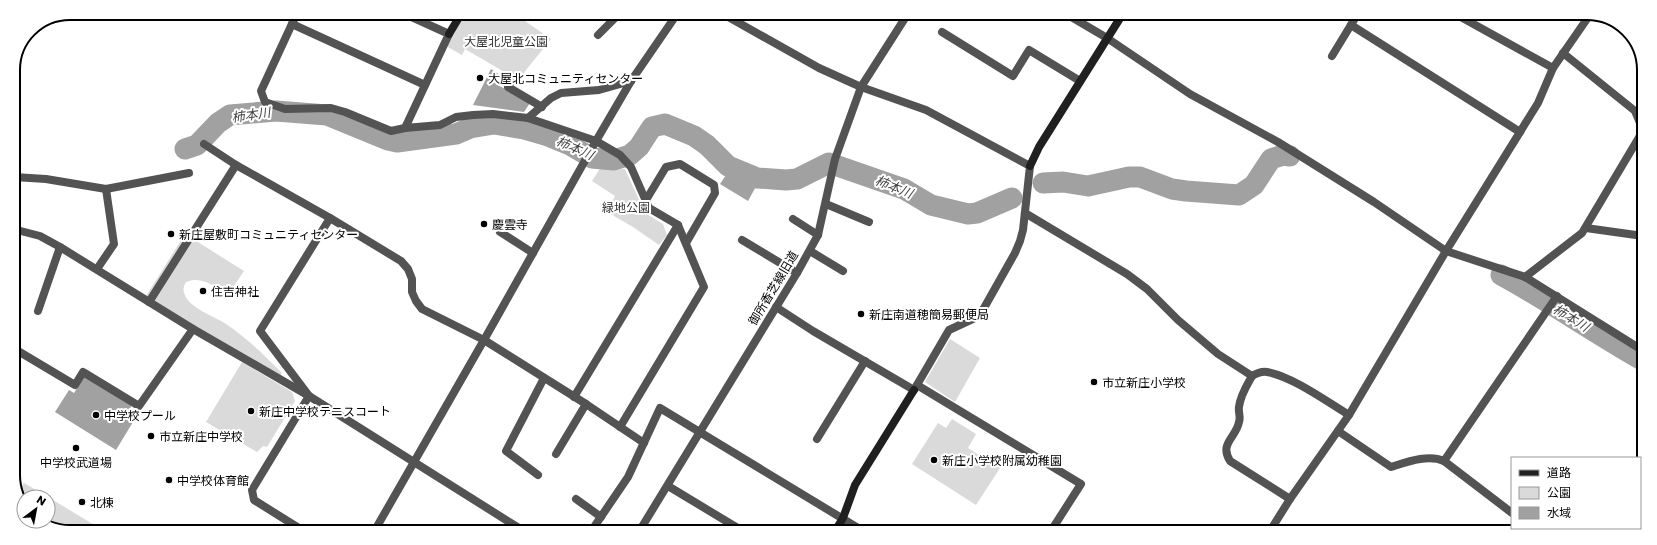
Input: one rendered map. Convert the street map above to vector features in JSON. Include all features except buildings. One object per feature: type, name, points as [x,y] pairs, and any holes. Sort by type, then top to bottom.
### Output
[{"type":"street","points":[[294,20],[261,91],[265,102],[285,109],[331,108],[345,112],[391,131],[405,128],[440,125],[456,117],[473,115],[493,114],[528,118],[596,141],[620,154],[631,167],[649,208],[678,225],[704,287],[620,427]]},
{"type":"street","points":[[418,20],[449,34]]},
{"type":"street","points":[[405,128],[449,34],[457,20]]},
{"type":"street","points":[[598,35],[613,20]]},
{"type":"street","points":[[378,525],[631,81],[673,20]]},
{"type":"street","points":[[734,20],[819,68],[861,87],[926,110],[1030,166]]},
{"type":"street","name":"御所香芝線旧道","points":[[643,525],[810,251],[818,235],[835,160],[861,87],[904,20]]},
{"type":"street","points":[[1076,20],[1107,38],[1190,94],[1278,142],[1374,202],[1446,251],[1525,277],[1555,298],[1637,346]]},
{"type":"street","points":[[838,525],[843,518],[855,485],[949,330],[977,317],[984,308],[1020,242],[1030,166],[1039,147],[1119,20]]},
{"type":"street","points":[[1332,56],[1354,20]]},
{"type":"street","points":[[1466,20],[1553,68]]},
{"type":"street","points":[[1274,525],[1290,499],[1349,415],[1446,251],[1538,103],[1553,68],[1586,20]]},
{"type":"street","points":[[292,24],[425,85]]},
{"type":"street","points":[[1351,25],[1520,132]]},
{"type":"street","points":[[942,32],[1013,76],[1029,50],[1080,81]]},
{"type":"street","points":[[1563,53],[1635,111],[1637,116]]},
{"type":"street","points":[[511,81],[508,87],[542,107]]},
{"type":"street","points":[[528,118],[552,98],[561,93],[599,90],[631,81]]},
{"type":"street","points":[[1525,277],[1582,233],[1637,141]]},
{"type":"street","points":[[204,144],[236,165],[330,218],[401,261],[408,269],[412,279],[412,292],[422,309],[484,340],[586,404],[644,443]]},
{"type":"street","points":[[646,200],[666,167],[680,164],[714,184],[715,193],[686,243]]},
{"type":"street","points":[[148,302],[236,165]]},
{"type":"street","points":[[20,178],[106,189],[189,174]]},
{"type":"street","points":[[97,269],[114,244],[106,189]]},
{"type":"street","points":[[826,204],[869,222]]},
{"type":"street","points":[[1025,213],[1127,274],[1147,289],[1178,320],[1218,354],[1252,376]]},
{"type":"street","points":[[309,396],[260,331],[330,218]]},
{"type":"street","points":[[793,219],[818,235]]},
{"type":"street","points":[[574,397],[678,225]]},
{"type":"street","points":[[1586,228],[1637,235]]},
{"type":"street","points":[[20,231],[40,236],[97,269],[193,329],[309,396],[514,525]]},
{"type":"street","points":[[500,232],[533,253]]},
{"type":"street","points":[[742,240],[797,273]]},
{"type":"street","points":[[38,311],[60,247]]},
{"type":"street","points":[[810,251],[843,271]]},
{"type":"street","points":[[1444,461],[1555,298]]},
{"type":"street","points":[[776,307],[813,331],[865,361],[915,387],[1081,484],[1055,525]]},
{"type":"street","points":[[20,352],[75,385],[83,372],[139,406],[193,329]]},
{"type":"street","points":[[817,439],[865,361]]},
{"type":"street","points":[[1290,499],[1230,461],[1226,454],[1226,446],[1239,424],[1240,399],[1252,376],[1259,372],[1266,372],[1291,381],[1349,415]]},
{"type":"street","points":[[538,475],[506,451],[544,378]]},
{"type":"street","points":[[294,525],[254,500],[252,490],[309,396]]},
{"type":"street","points":[[556,454],[586,404]]},
{"type":"street","points":[[595,525],[628,477],[660,408],[854,525]]},
{"type":"street","points":[[1338,431],[1391,467],[1426,458],[1438,458],[1511,512]]},
{"type":"street","points":[[668,486],[733,525]]},
{"type":"street","points":[[576,499],[601,517]]},
{"type":"green space","name":"大屋北児童公園","points":[[461,20],[524,20],[551,39],[518,80],[465,49],[462,55],[446,46]]},
{"type":"green space","name":"緑地公園","points":[[601,167],[611,170],[625,169],[645,213],[663,224],[667,235],[659,245],[633,227],[607,212],[615,196],[592,181]]},
{"type":"green space","points":[[185,234],[244,271],[228,295],[203,281],[192,280],[186,282],[184,290],[187,299],[195,307],[234,329],[262,353],[282,373],[279,377],[146,296]]},
{"type":"green space","points":[[950,339],[980,358],[955,402],[925,382]]},
{"type":"green space","name":"新庄中学校テニスコート","points":[[242,362],[292,392],[295,401],[267,447],[263,446],[257,452],[206,422]]},
{"type":"green space","points":[[952,419],[976,434],[968,448],[1000,468],[976,505],[912,464],[938,423],[946,428]]},
{"type":"green space","points":[[24,483],[34,489],[23,489],[22,486]]},
{"type":"green space","points":[[56,502],[94,525],[64,525],[57,523]]},
{"type":"water","points":[[491,69],[500,75],[496,84],[530,103],[524,112],[473,105]]},
{"type":"water","points":[[728,172],[759,181],[748,201],[720,184]]},
{"type":"water","name":"中学校プール","points":[[85,375],[132,405],[128,412],[136,417],[116,450],[55,412],[69,390],[74,393]]},
{"type":"waterway","name":"柿本川","points":[[185,149],[197,145],[218,123],[230,115],[276,111],[327,115],[388,140],[397,142],[456,134],[470,128],[494,124],[524,129],[548,136],[570,145],[592,158],[614,160],[630,155],[639,147],[652,127],[665,124],[694,136],[707,145],[728,166],[757,178],[786,180],[797,179],[829,163],[904,189],[931,205],[968,214],[977,213],[1012,198]]},
{"type":"waterway","name":"柿本川","points":[[1043,183],[1063,182],[1088,186],[1129,177],[1140,177],[1172,189],[1239,195],[1254,185],[1271,159],[1283,155],[1290,156]]},
{"type":"waterway","name":"柿本川","points":[[1501,275],[1537,295],[1637,357]]},
{"type":"place","name":"大屋北コミュニティセンター","points":[[480,78]]},
{"type":"place","name":"慶雲寺","points":[[484,224]]},
{"type":"place","name":"新庄屋敷町コミュニティセンター","points":[[171,234]]},
{"type":"place","name":"住吉神社","points":[[203,291]]},
{"type":"place","name":"新庄南道穂簡易郵便局","points":[[861,314]]},
{"type":"place","name":"市立新庄小学校","points":[[1094,382]]},
{"type":"place","name":"新庄中学校テニスコート","points":[[251,411]]},
{"type":"place","name":"中学校プール","points":[[96,415]]},
{"type":"place","name":"市立新庄中学校","points":[[151,436]]},
{"type":"place","name":"中学校武道場","points":[[76,448]]},
{"type":"place","name":"新庄小学校附属幼稚園","points":[[934,460]]},
{"type":"place","name":"中学校体育館","points":[[169,480]]},
{"type":"place","name":"北棟","points":[[82,502]]}]
